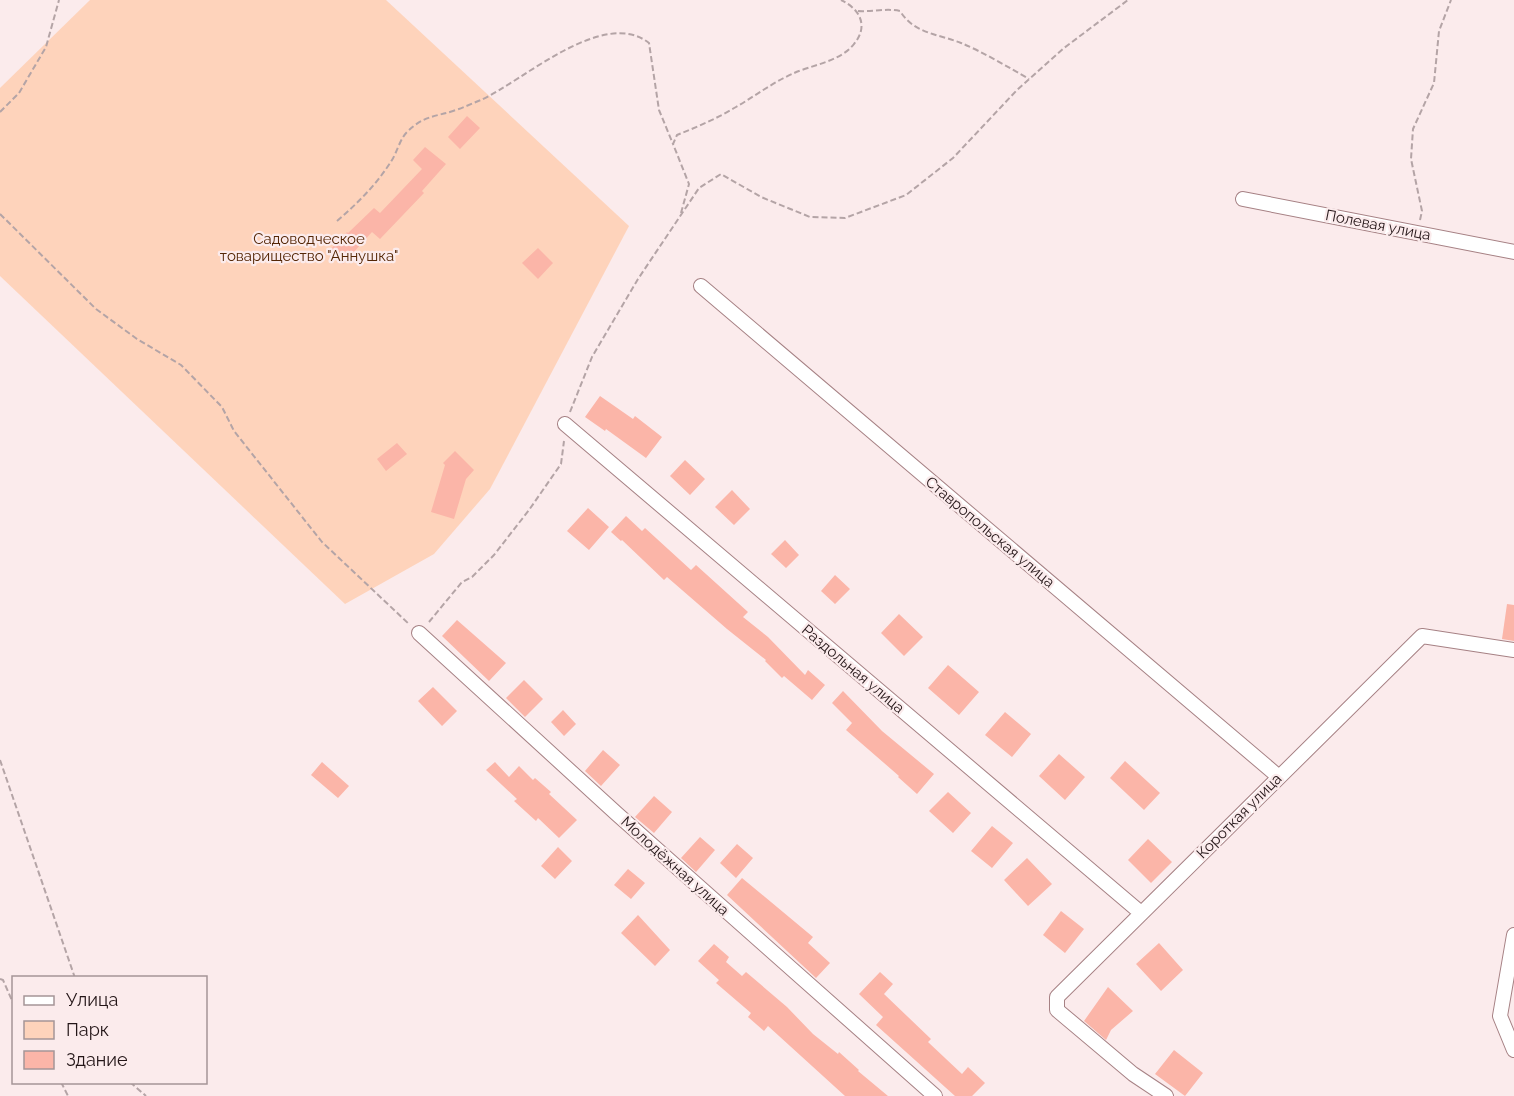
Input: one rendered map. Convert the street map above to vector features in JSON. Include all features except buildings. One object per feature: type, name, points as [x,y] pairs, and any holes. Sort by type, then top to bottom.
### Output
[{"type":"street","name":"Полевая улица","points":[[1243,199],[1514,252]]},
{"type":"street","name":"Ставропольская улица","points":[[700,286],[1279,777]]},
{"type":"street","name":"Раздольная улица","points":[[566,424],[1141,914]]},
{"type":"street","name":"Молодёжная улица","points":[[419,633],[634,830],[935,1096]]},
{"type":"street","name":"Короткая улица","points":[[1166,1096],[1133,1074],[1057,1010],[1057,997],[1422,636],[1514,650]]},
{"type":"street","points":[[1514,935],[1500,1016],[1514,1050]]},
{"type":"path","points":[[0,112],[19,93],[46,46],[59,0]]},
{"type":"path","points":[[673,144],[677,135],[735,108],[794,73],[838,56],[854,44],[862,24],[858,11],[841,0]]},
{"type":"path","points":[[850,0],[852,5]]},
{"type":"path","points":[[0,214],[96,309],[137,339],[181,365],[222,407],[234,431],[322,542],[419,633],[462,582],[472,577],[494,555],[561,464],[566,424],[592,357],[638,279],[699,188],[721,174],[761,196],[810,217],[845,218],[906,195],[953,158],[1029,80],[1064,48],[1128,0]]},
{"type":"path","points":[[1417,233],[1422,211],[1412,159],[1413,129],[1434,83],[1440,31],[1451,0]]},
{"type":"path","points":[[858,11],[870,12],[883,9],[900,11],[906,21],[915,28],[962,44],[1029,80]]},
{"type":"path","points":[[337,221],[374,185],[392,160],[406,133],[430,116],[455,111],[481,100],[506,87],[542,61],[588,40],[615,33],[640,36],[649,43],[659,110],[689,184],[680,217]]},
{"type":"path","points":[[0,760],[74,976]]},
{"type":"path","points":[[0,979],[3,980],[12,1000]]},
{"type":"path","points":[[131,1084],[146,1096]]},
{"type":"green space","name":"Садоводческое товарищество \"Аннушка\"","points":[[90,0],[386,0],[629,226],[490,489],[434,554],[345,604],[0,276],[0,88]]}]
